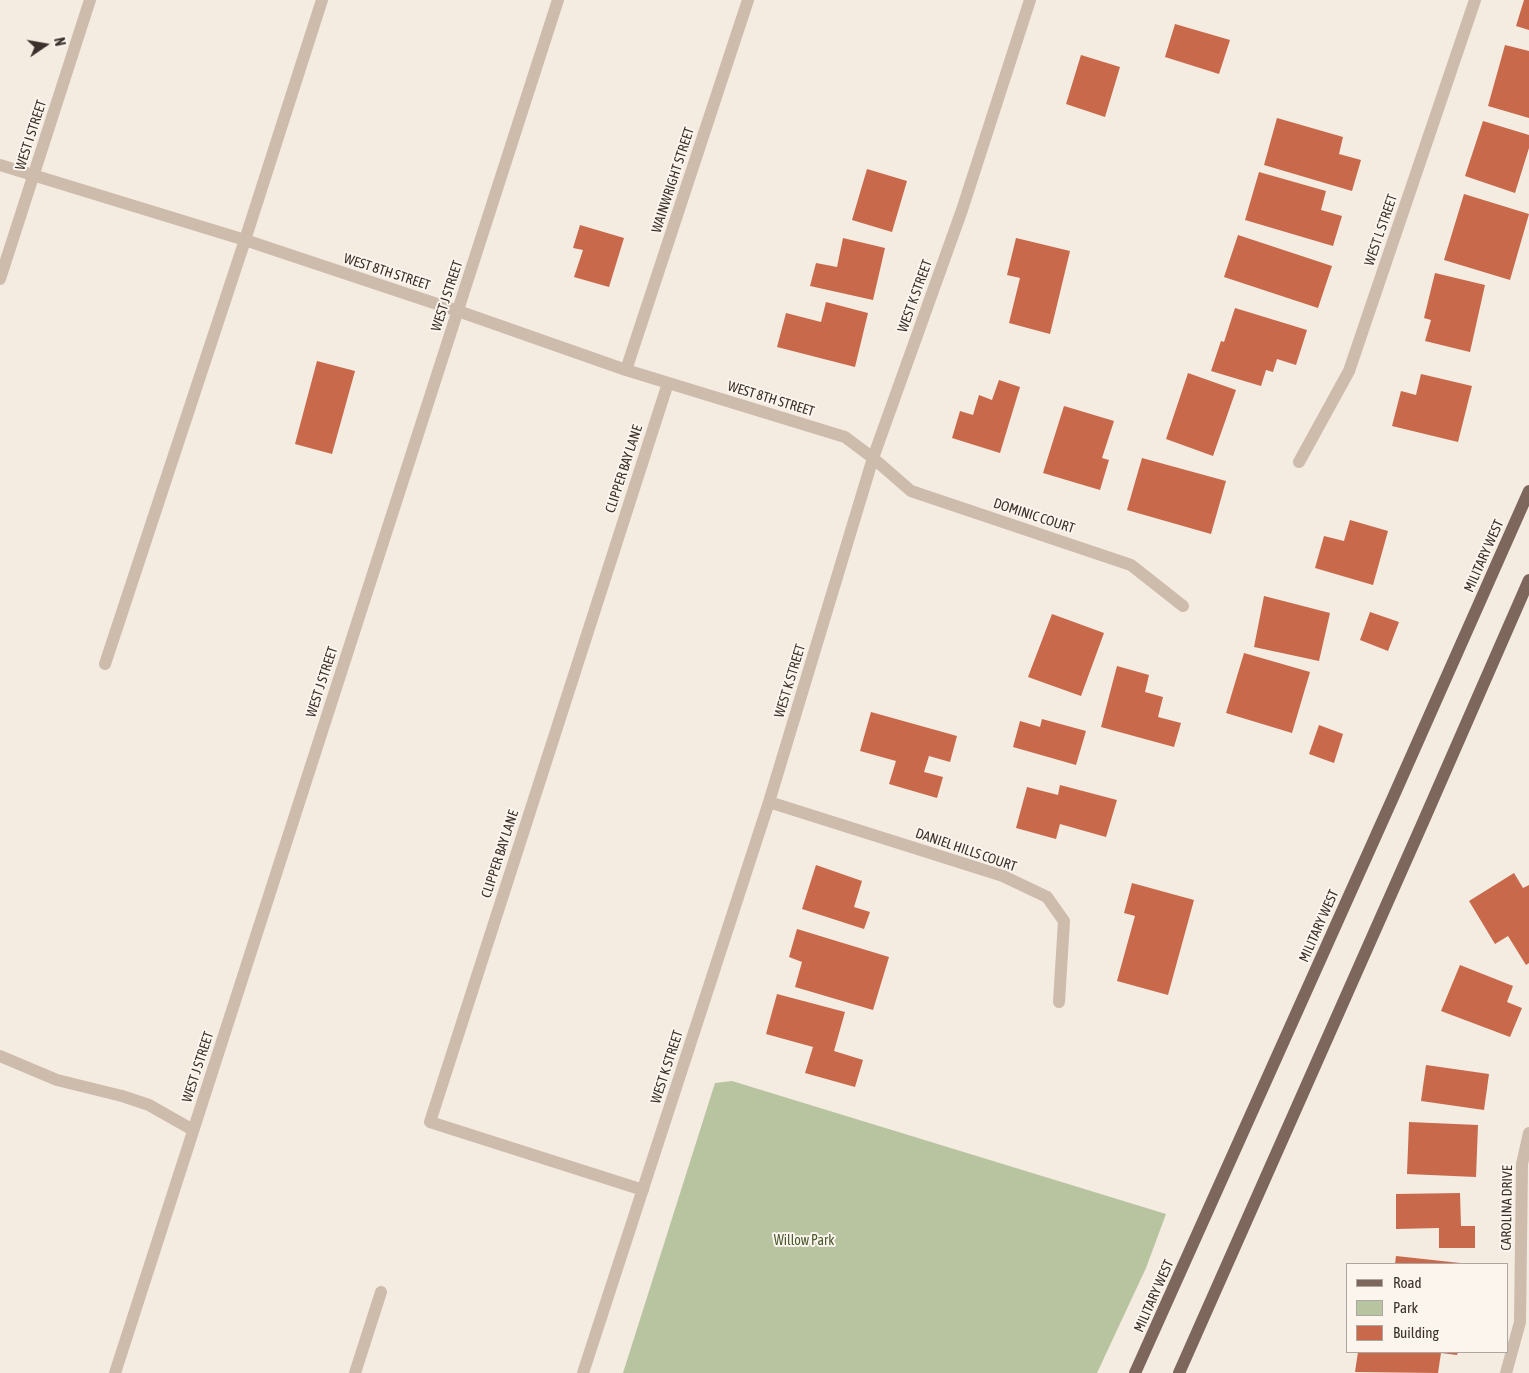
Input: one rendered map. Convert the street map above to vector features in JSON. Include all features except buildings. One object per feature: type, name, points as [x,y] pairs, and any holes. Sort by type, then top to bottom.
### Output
[{"type":"main road","name":"MILITARY WEST","points":[[1135,1373],[1529,491]]},
{"type":"main road","points":[[1178,1373],[1529,580]]},
{"type":"street","name":"WEST I STREET","points":[[0,279],[90,0]]},
{"type":"street","points":[[105,664],[322,0]]},
{"type":"street","name":"WEST J STREET","points":[[115,1373],[558,0]]},
{"type":"street","name":"WAINWRIGHT STREET","points":[[626,370],[748,0]]},
{"type":"street","name":"WEST K STREET","points":[[583,1373],[769,802],[873,458],[962,210],[1030,0]]},
{"type":"street","name":"WEST L STREET","points":[[1299,462],[1348,371],[1475,0]]},
{"type":"street","name":"WEST 8TH STREET","points":[[0,165],[245,240],[458,311],[626,370],[845,437],[873,458]]},
{"type":"street","name":"CLIPPER BAY LANE","points":[[643,1190],[430,1122],[668,383]]},
{"type":"street","name":"DOMINIC COURT","points":[[873,458],[911,491],[1131,565],[1183,606]]},
{"type":"street","name":"DANIEL HILLS COURT","points":[[769,802],[1003,876],[1047,897],[1064,921],[1059,1002]]},
{"type":"street","points":[[0,1056],[57,1080],[122,1096],[149,1105],[193,1130]]},
{"type":"street","name":"CAROLINA DRIVE","points":[[1506,1373],[1520,1322],[1522,1164],[1529,1133]]},
{"type":"street","points":[[354,1373],[381,1292]]},
{"type":"green space","name":"Willow Park","points":[[732,1081],[1166,1214],[1146,1268],[1097,1373],[623,1373],[715,1083]]}]
